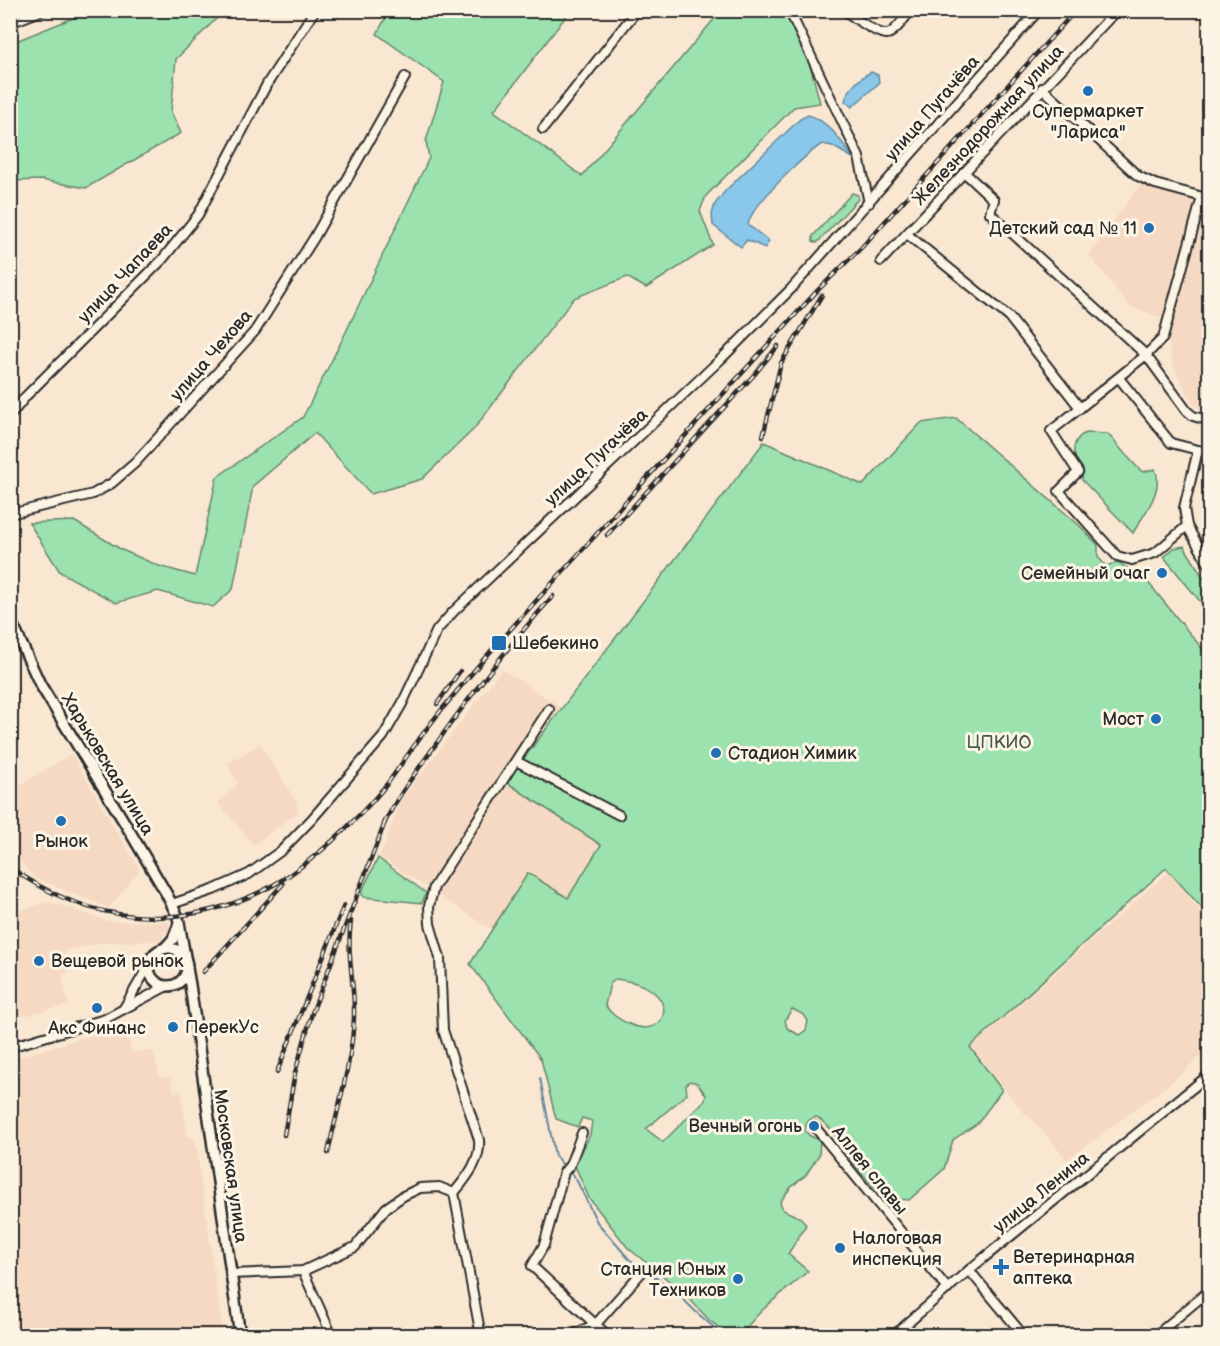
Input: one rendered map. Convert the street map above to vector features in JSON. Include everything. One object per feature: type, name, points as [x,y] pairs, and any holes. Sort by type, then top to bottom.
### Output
[{"type":"main road","name":"Харьковская улица","points":[[10,619],[40,684],[172,904],[179,924],[186,964]]},
{"type":"main road","points":[[179,924],[173,939],[164,949],[154,955],[149,965],[153,979],[184,992],[192,1000]]},
{"type":"main road","points":[[164,949],[178,952],[186,964],[184,977],[177,984],[168,986]]},
{"type":"main road","name":"Московская улица","points":[[186,964],[240,1335]]},
{"type":"street","points":[[10,23],[43,10]]},
{"type":"street","name":"улица Чапаева","points":[[10,416],[26,396],[162,260],[198,214],[267,84],[315,10]]},
{"type":"street","points":[[543,129],[637,10]]},
{"type":"street","points":[[789,10],[859,157],[868,203]]},
{"type":"street","points":[[844,10],[879,33],[886,34],[892,32],[911,10]]},
{"type":"street","name":"улица Пугачёва","points":[[172,904],[213,890],[249,874],[282,850],[360,766],[383,737],[402,704],[438,630],[454,611],[721,359],[790,289],[1039,10]]},
{"type":"street","name":"Железнодорожная улица","points":[[881,261],[1117,10]]},
{"type":"street","name":"улица Чехова","points":[[10,514],[93,495],[112,483],[135,463],[247,340],[314,238],[405,77]]},
{"type":"street","points":[[1042,88],[1138,176],[1155,184],[1206,198],[1163,338],[1119,378],[1051,431],[1078,471],[1059,491],[1117,555],[1132,560],[1155,553],[1188,526]]},
{"type":"street","points":[[964,172],[994,200],[990,213],[1146,355],[1187,411],[1193,416],[1209,421]]},
{"type":"street","points":[[907,234],[1009,317],[1080,408]]},
{"type":"street","points":[[1119,378],[1171,443],[1209,453]]},
{"type":"street","points":[[1198,450],[1184,508],[1188,526],[1209,566]]},
{"type":"street","points":[[481,1335],[454,1193],[479,1156],[479,1140],[444,1030],[440,958],[430,924],[429,906],[434,887],[549,709]]},
{"type":"street","points":[[516,761],[619,815]]},
{"type":"street","points":[[123,1009],[149,965]]},
{"type":"street","points":[[10,1047],[105,1019],[168,986]]},
{"type":"street","name":"улица Ленина","points":[[893,1335],[1209,1074]]},
{"type":"street","name":"Аллея славы","points":[[814,1126],[948,1289]]},
{"type":"street","points":[[582,1133],[567,1168],[544,1245],[532,1266],[608,1335]]},
{"type":"street","points":[[230,1274],[303,1271],[355,1246],[386,1208],[403,1196],[420,1188],[439,1187],[454,1193]]},
{"type":"street","points":[[969,1270],[1024,1335]]},
{"type":"street","points":[[303,1271],[332,1335]]},
{"type":"street","points":[[570,1335],[596,1324],[641,1273]]},
{"type":"street","points":[[1155,1335],[1209,1290]]},
{"type":"shaded area","name":"Детский сад № 11","points":[[1140,185],[1196,200],[1163,318],[1130,307],[1089,255]]},
{"type":"shaded area","points":[[1205,204],[1209,205],[1209,414],[1193,404],[1173,365],[1168,337]]},
{"type":"shaded area","points":[[502,669],[562,708],[506,782],[601,845],[568,898],[528,874],[492,930],[380,857],[400,801]]},
{"type":"shaded area","points":[[260,744],[297,803],[298,812],[254,845],[218,803],[238,784],[227,764]]},
{"type":"shaded area","name":"Рынок","points":[[71,754],[140,870],[109,908],[35,878],[11,850],[11,791]]},
{"type":"shaded area","points":[[1168,872],[1209,921],[1209,1049],[1168,1085],[1067,1160],[1033,1120],[1023,1112],[972,1047]]},
{"type":"shaded area","name":"Вещевой рынок","points":[[50,902],[108,921],[169,922],[169,931],[164,931],[162,941],[107,942],[66,950],[69,971],[62,974],[68,1005],[11,1019],[11,913]]},
{"type":"shaded area","points":[[104,1032],[129,1041],[132,1052],[153,1051],[160,1078],[170,1077],[174,1092],[181,1092],[188,1138],[195,1138],[223,1335],[11,1335],[11,1059]]},
{"type":"green space","points":[[93,10],[224,11],[176,59],[171,112],[181,133],[86,188],[41,180],[12,181],[10,176],[11,43]]},
{"type":"green space","points":[[389,11],[570,11],[494,111],[582,176],[721,11],[784,11],[809,61],[820,103],[794,107],[706,196],[700,211],[713,245],[646,288],[627,277],[574,298],[474,429],[422,479],[371,494],[315,433],[253,486],[233,589],[213,607],[158,591],[116,603],[60,572],[29,523],[74,521],[122,550],[159,566],[195,576],[217,477],[303,417],[429,158],[426,141],[444,82],[377,34]]},
{"type":"green space","points":[[852,193],[858,195],[858,199],[817,243],[813,241],[813,236]]},
{"type":"green space","name":"ЦПКИО","points":[[956,418],[1080,526],[1098,545],[1098,557],[1106,566],[1118,562],[1147,581],[1209,657],[1209,916],[1166,868],[970,1047],[1002,1090],[978,1123],[953,1140],[944,1169],[909,1200],[883,1198],[853,1163],[831,1129],[817,1117],[810,1120],[805,1131],[820,1140],[819,1155],[806,1175],[791,1187],[780,1202],[783,1210],[801,1218],[806,1225],[788,1254],[808,1271],[764,1309],[742,1335],[729,1335],[709,1320],[683,1292],[628,1248],[589,1198],[575,1166],[590,1135],[592,1121],[582,1118],[578,1127],[556,1119],[541,1059],[470,964],[528,873],[568,898],[601,845],[506,782],[764,442],[863,485],[921,423]],"holes":[[[616,979],[639,984],[648,988],[659,998],[664,1014],[656,1025],[638,1027],[623,1021],[605,1005],[610,984]],[[792,1009],[804,1015],[808,1021],[806,1030],[799,1035],[787,1028],[785,1020]],[[690,1081],[697,1083],[706,1095],[705,1100],[663,1142],[646,1129],[687,1094],[686,1085]]]},
{"type":"green space","points":[[1088,433],[1108,434],[1140,470],[1143,472],[1155,469],[1157,485],[1155,494],[1133,533],[1082,480],[1083,469],[1076,458],[1074,448],[1078,438]]},
{"type":"green space","points":[[1184,546],[1209,587],[1209,608],[1203,605],[1164,557],[1174,548]]},
{"type":"green space","points":[[378,858],[426,893],[422,903],[364,897],[361,893]]},
{"type":"water","points":[[871,72],[878,75],[879,83],[852,107],[845,101],[848,93],[859,80]]},
{"type":"water","points":[[808,115],[828,127],[853,158],[832,146],[822,144],[814,150],[779,182],[751,217],[748,225],[769,241],[765,248],[747,240],[741,247],[713,225],[712,214],[715,204],[726,190],[800,119]]},
{"type":"waterway","points":[[540,1078],[555,1156],[576,1179],[597,1222],[629,1259],[674,1290],[724,1336]]},
{"type":"railway","points":[[10,867],[40,886],[72,901],[104,911],[136,916],[169,916],[203,912],[268,888],[300,868],[347,827],[375,798],[437,716],[511,628],[818,290],[861,248],[1076,10]]},
{"type":"railway","points":[[763,436],[781,363],[822,295]]},
{"type":"railway","points":[[607,535],[778,346]]},
{"type":"railway","points":[[384,824],[406,786],[460,711],[505,652],[553,596]]},
{"type":"railway","points":[[437,704],[460,671]]},
{"type":"railway","points":[[284,1135],[295,1073],[312,1013],[387,817]]},
{"type":"railway","points":[[203,972],[283,884]]},
{"type":"railway","points":[[277,1072],[344,905]]},
{"type":"railway","points":[[328,1153],[353,1034],[351,921]]},
{"type":"place","name":"Супермаркет \"Лариса\"","points":[[1088,91]]},
{"type":"place","name":"Детский сад № 11","points":[[1149,228]]},
{"type":"place","name":"Семейный очаг","points":[[1162,573]]},
{"type":"place","name":"Шебекино","points":[[499,643]]},
{"type":"place","name":"Мост","points":[[1156,719]]},
{"type":"place","name":"Стадион Химик","points":[[716,753]]},
{"type":"place","name":"Рынок","points":[[61,821]]},
{"type":"place","name":"Вещевой рынок","points":[[39,961]]},
{"type":"place","name":"Акс Финанс","points":[[97,1008]]},
{"type":"place","name":"ПерекУс","points":[[173,1027]]},
{"type":"place","name":"Вечный огонь","points":[[814,1126]]},
{"type":"place","name":"Налоговая инспекция","points":[[840,1248]]},
{"type":"place","name":"Ветеринарная аптека","points":[[1001,1267]]},
{"type":"place","name":"Станция Юных Техников","points":[[738,1279]]}]
